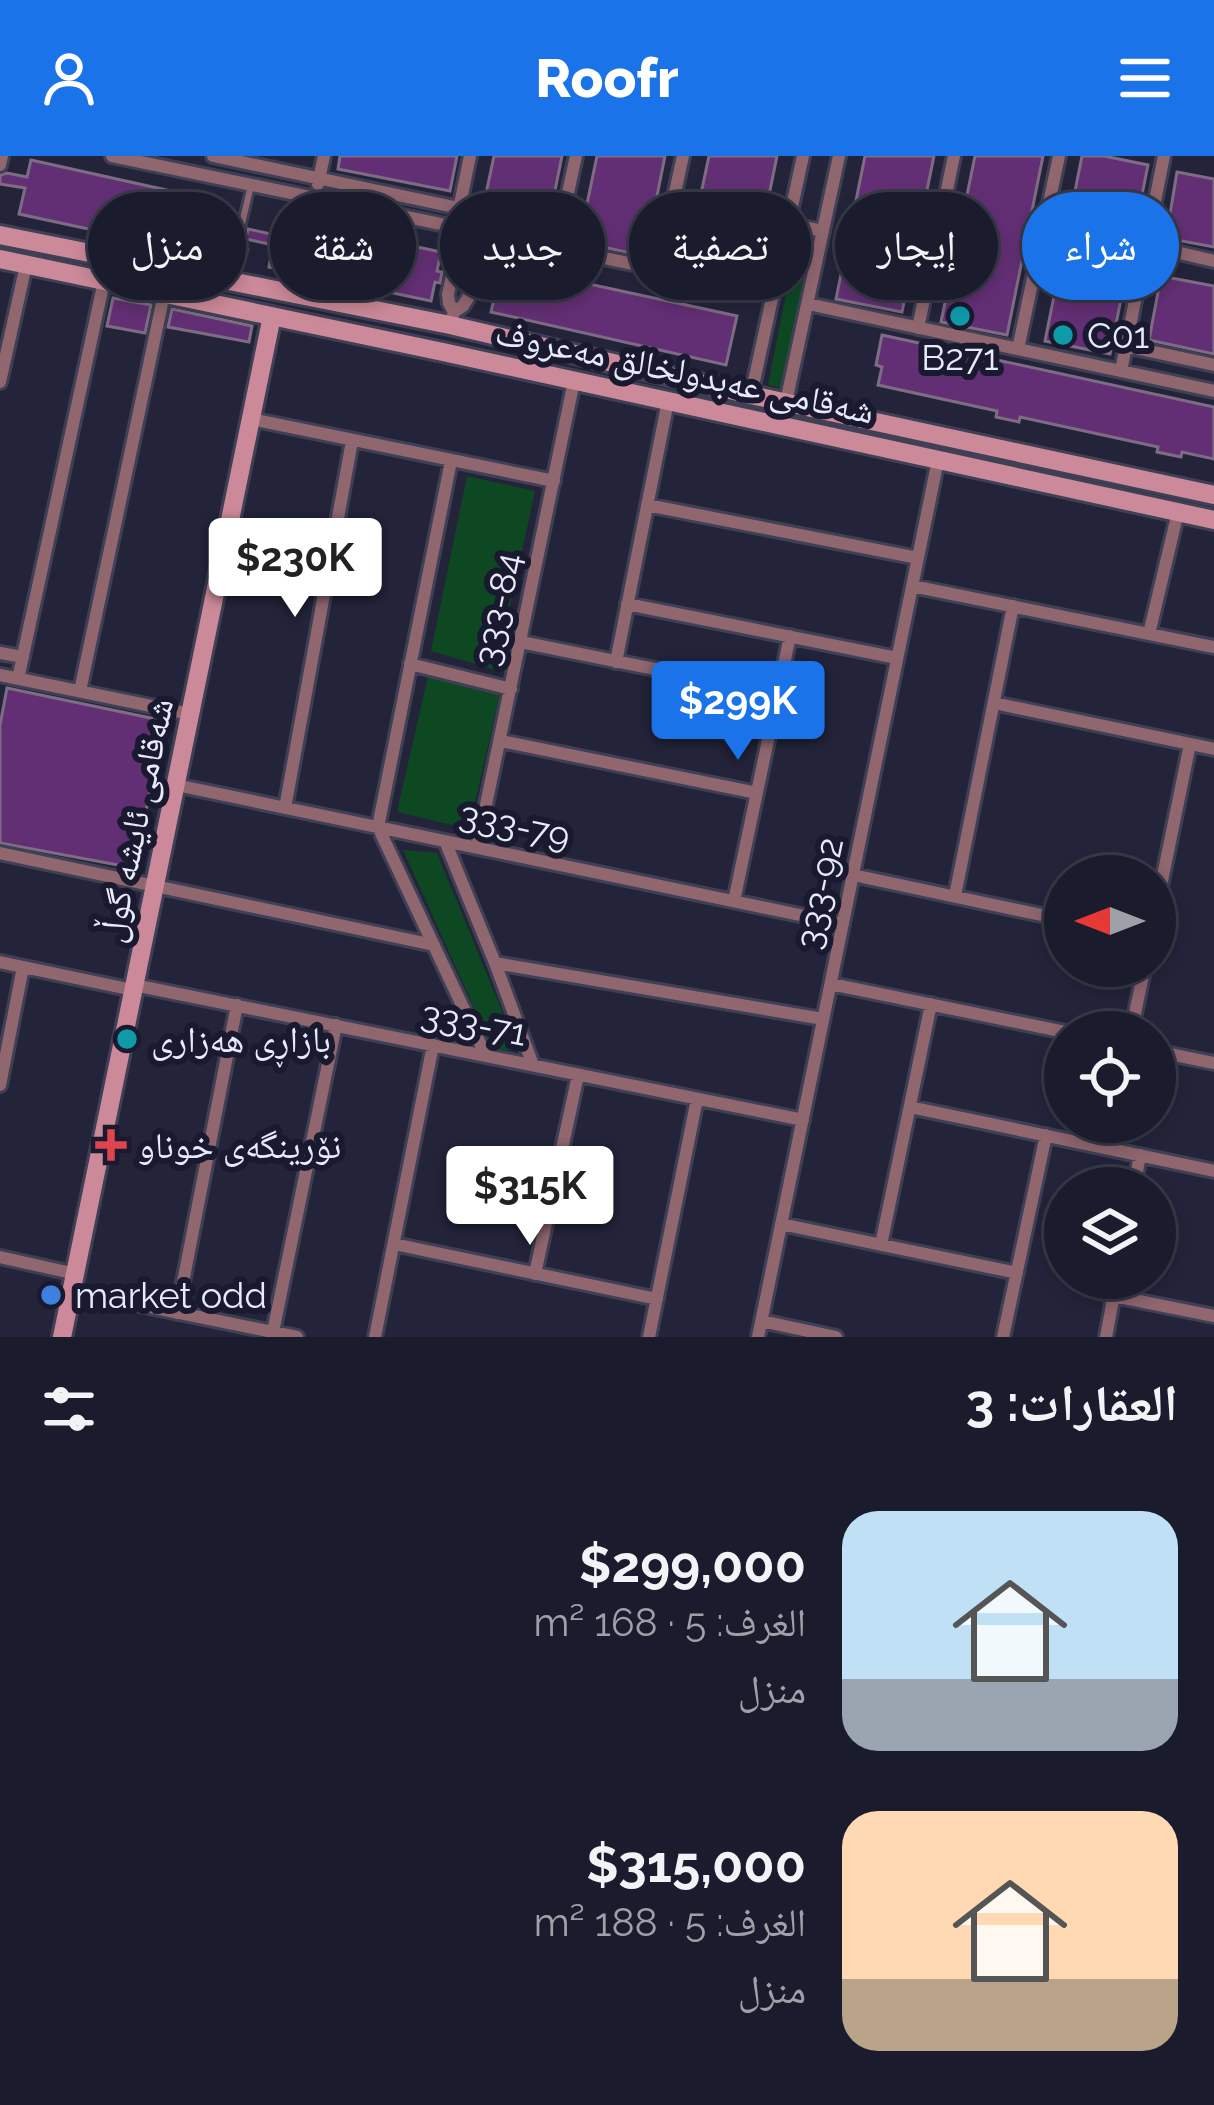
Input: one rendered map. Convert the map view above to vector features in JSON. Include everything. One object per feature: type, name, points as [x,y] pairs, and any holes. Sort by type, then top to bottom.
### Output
[{"type":"main road","name":"شەقامی عەبدولخالق مەعروف","points":[[0,235],[88,252]]},
{"type":"main road","name":"شەقامی عەبدولخالق مەعروف","points":[[0,259],[88,278]]},
{"type":"main road","name":"شەقامی عەبدولخالق مەعروف","points":[[246,283],[452,318],[751,395],[1214,495]]},
{"type":"main road","name":"شەقامی عەبدولخالق مەعروف","points":[[193,300],[1214,520]]},
{"type":"main road","name":"شەقامی ئایشە گوڵ","points":[[62,1337],[272,316]]},
{"type":"main road","points":[[443,352],[452,318]]},
{"type":"main road","points":[[1092,494],[1097,469]]},
{"type":"street","points":[[0,165],[2,156]]},
{"type":"street","points":[[116,156],[286,192]]},
{"type":"street","points":[[214,156],[440,204]]},
{"type":"street","points":[[317,192],[324,156]]},
{"type":"street","points":[[462,192],[470,156]]},
{"type":"street","points":[[568,192],[576,156]]},
{"type":"street","points":[[675,192],[683,156]]},
{"type":"street","points":[[795,192],[802,156]]},
{"type":"street","points":[[786,402],[839,156]]},
{"type":"street","points":[[918,328],[954,156]]},
{"type":"street","points":[[1018,349],[1059,156]]},
{"type":"street","points":[[1157,192],[1164,156]]},
{"type":"street","points":[[811,229],[823,231]]},
{"type":"street","points":[[1179,253],[1214,261]]},
{"type":"street","points":[[0,382],[26,265]]},
{"type":"street","points":[[18,679],[100,300]]},
{"type":"street","points":[[80,691],[163,300]]},
{"type":"street","points":[[449,300],[452,318]]},
{"type":"street","points":[[452,318],[467,300]]},
{"type":"street","points":[[751,395],[771,300]]},
{"type":"street","points":[[1121,371],[1136,300]]},
{"type":"street","points":[[808,304],[1214,391]]},
{"type":"street","points":[[1126,346],[1214,365]]},
{"type":"street","name":"333-84","points":[[477,848],[574,381]]},
{"type":"street","points":[[616,662],[668,401]]},
{"type":"street","points":[[251,419],[554,481]]},
{"type":"street","points":[[285,808],[352,441]]},
{"type":"street","name":"333-92","points":[[758,1337],[938,460]]},
{"type":"street","points":[[452,461],[378,827],[486,1056]]},
{"type":"street","points":[[647,506],[918,558]]},
{"type":"street","points":[[1149,634],[1178,512]]},
{"type":"street","points":[[912,586],[1214,647]]},
{"type":"street","points":[[627,604],[897,658]]},
{"type":"street","points":[[955,896],[1012,606]]},
{"type":"street","points":[[734,901],[790,635]]},
{"type":"street","points":[[521,642],[778,694]]},
{"type":"street","points":[[1,655],[23,657]]},
{"type":"street","points":[[410,664],[511,689]]},
{"type":"street","points":[[0,675],[190,714]]},
{"type":"street","points":[[994,703],[1214,749]]},
{"type":"street","points":[[501,741],[757,793]]},
{"type":"street","points":[[1167,855],[1190,744]]},
{"type":"street","name":"333-79","points":[[176,785],[843,924]]},
{"type":"street","points":[[445,841],[533,1065]]},
{"type":"street","points":[[0,853],[434,945]]},
{"type":"street","points":[[853,874],[1044,915]]},
{"type":"street","name":"333-71","points":[[0,962],[237,1005],[802,1120]]},
{"type":"street","points":[[495,963],[823,1019]]},
{"type":"street","points":[[0,1085],[23,967]]},
{"type":"street","points":[[831,983],[1044,1028]]},
{"type":"street","points":[[881,1245],[931,1004]]},
{"type":"street","points":[[177,1312],[237,1005]]},
{"type":"street","points":[[273,1332],[336,1025]]},
{"type":"street","points":[[376,1337],[433,1045]]},
{"type":"street","points":[[1176,1055],[1214,1063]]},
{"type":"street","points":[[535,1274],[578,1075]]},
{"type":"street","points":[[649,1337],[697,1099]]},
{"type":"street","points":[[910,1107],[1044,1135]]},
{"type":"street","points":[[1003,1337],[1044,1143]]},
{"type":"street","points":[[1084,1143],[1214,1171]]},
{"type":"street","points":[[1138,1167],[1140,1155]]},
{"type":"street","points":[[782,1224],[1017,1273]]},
{"type":"street","points":[[394,1244],[657,1299]]},
{"type":"street","points":[[0,1257],[177,1312],[297,1337]]},
{"type":"street","points":[[1106,1337],[1113,1299]]},
{"type":"street","points":[[1129,1299],[1214,1316]]},
{"type":"street","points":[[762,1321],[836,1337]]},
{"type":"lane","points":[[246,206],[251,185]]},
{"type":"path","points":[[246,254],[250,240]]},
{"type":"green space","points":[[785,300],[799,300],[782,388],[768,385]]},
{"type":"green space","points":[[467,476],[535,491],[496,670],[431,651]]},
{"type":"green space","points":[[428,676],[500,693],[469,829],[397,812]]},
{"type":"green space","points":[[403,850],[437,853],[518,1050],[493,1050]]},
{"type":"building","points":[[340,156],[457,156],[450,191],[338,169]]},
{"type":"building","points":[[494,156],[562,156],[555,192],[486,192]]},
{"type":"building","points":[[597,156],[665,156],[658,192],[629,192],[629,253],[605,248],[605,192],[589,192]]},
{"type":"building","points":[[709,156],[777,156],[770,192],[701,192]]},
{"type":"building","points":[[865,156],[934,156],[927,192],[858,192]]},
{"type":"building","points":[[975,156],[1043,156],[1036,192],[1022,192],[1022,260],[1007,335],[941,322],[946,300],[998,300],[998,192],[968,192]]},
{"type":"building","points":[[1082,156],[1148,165],[1143,192],[1075,192]]},
{"type":"building","points":[[31,160],[175,192],[88,192],[88,229],[19,214],[25,188],[0,184],[0,175],[27,177]]},
{"type":"building","points":[[1177,172],[1214,179],[1214,247],[1179,240],[1179,192],[1174,192]]},
{"type":"building","points":[[248,229],[270,234],[270,244],[246,239]]},
{"type":"building","points":[[416,247],[440,252],[440,283],[435,282],[431,301],[416,298]]},
{"type":"building","points":[[1179,279],[1214,286],[1214,354],[1149,340],[1156,300],[1179,300]]},
{"type":"building","points":[[605,287],[629,293],[629,300],[663,300],[737,316],[726,365],[491,312],[494,300],[605,300]]},
{"type":"building","points":[[113,300],[151,305],[145,333],[107,326]]},
{"type":"building","points":[[841,300],[904,300],[902,312]]},
{"type":"building","points":[[1053,300],[1121,300],[1110,354],[1045,341]]},
{"type":"building","points":[[172,309],[252,326],[249,342],[168,327]]},
{"type":"building","points":[[882,335],[1214,407],[1214,459],[1157,452],[1158,447],[1020,417],[1019,422],[996,417],[997,411],[878,385]]},
{"type":"building","points":[[7,688],[165,721],[134,868],[0,843],[0,725]]},
{"type":"place","name":"B271","points":[[960,316]]},
{"type":"place","name":"C01","points":[[1063,335]]},
{"type":"place","name":"بازاڕی هەزاری","points":[[127,1039]]},
{"type":"place","name":"نۆرینگەی خوناو","points":[[111,1145]]},
{"type":"place","name":"market odd","points":[[51,1295]]}]
